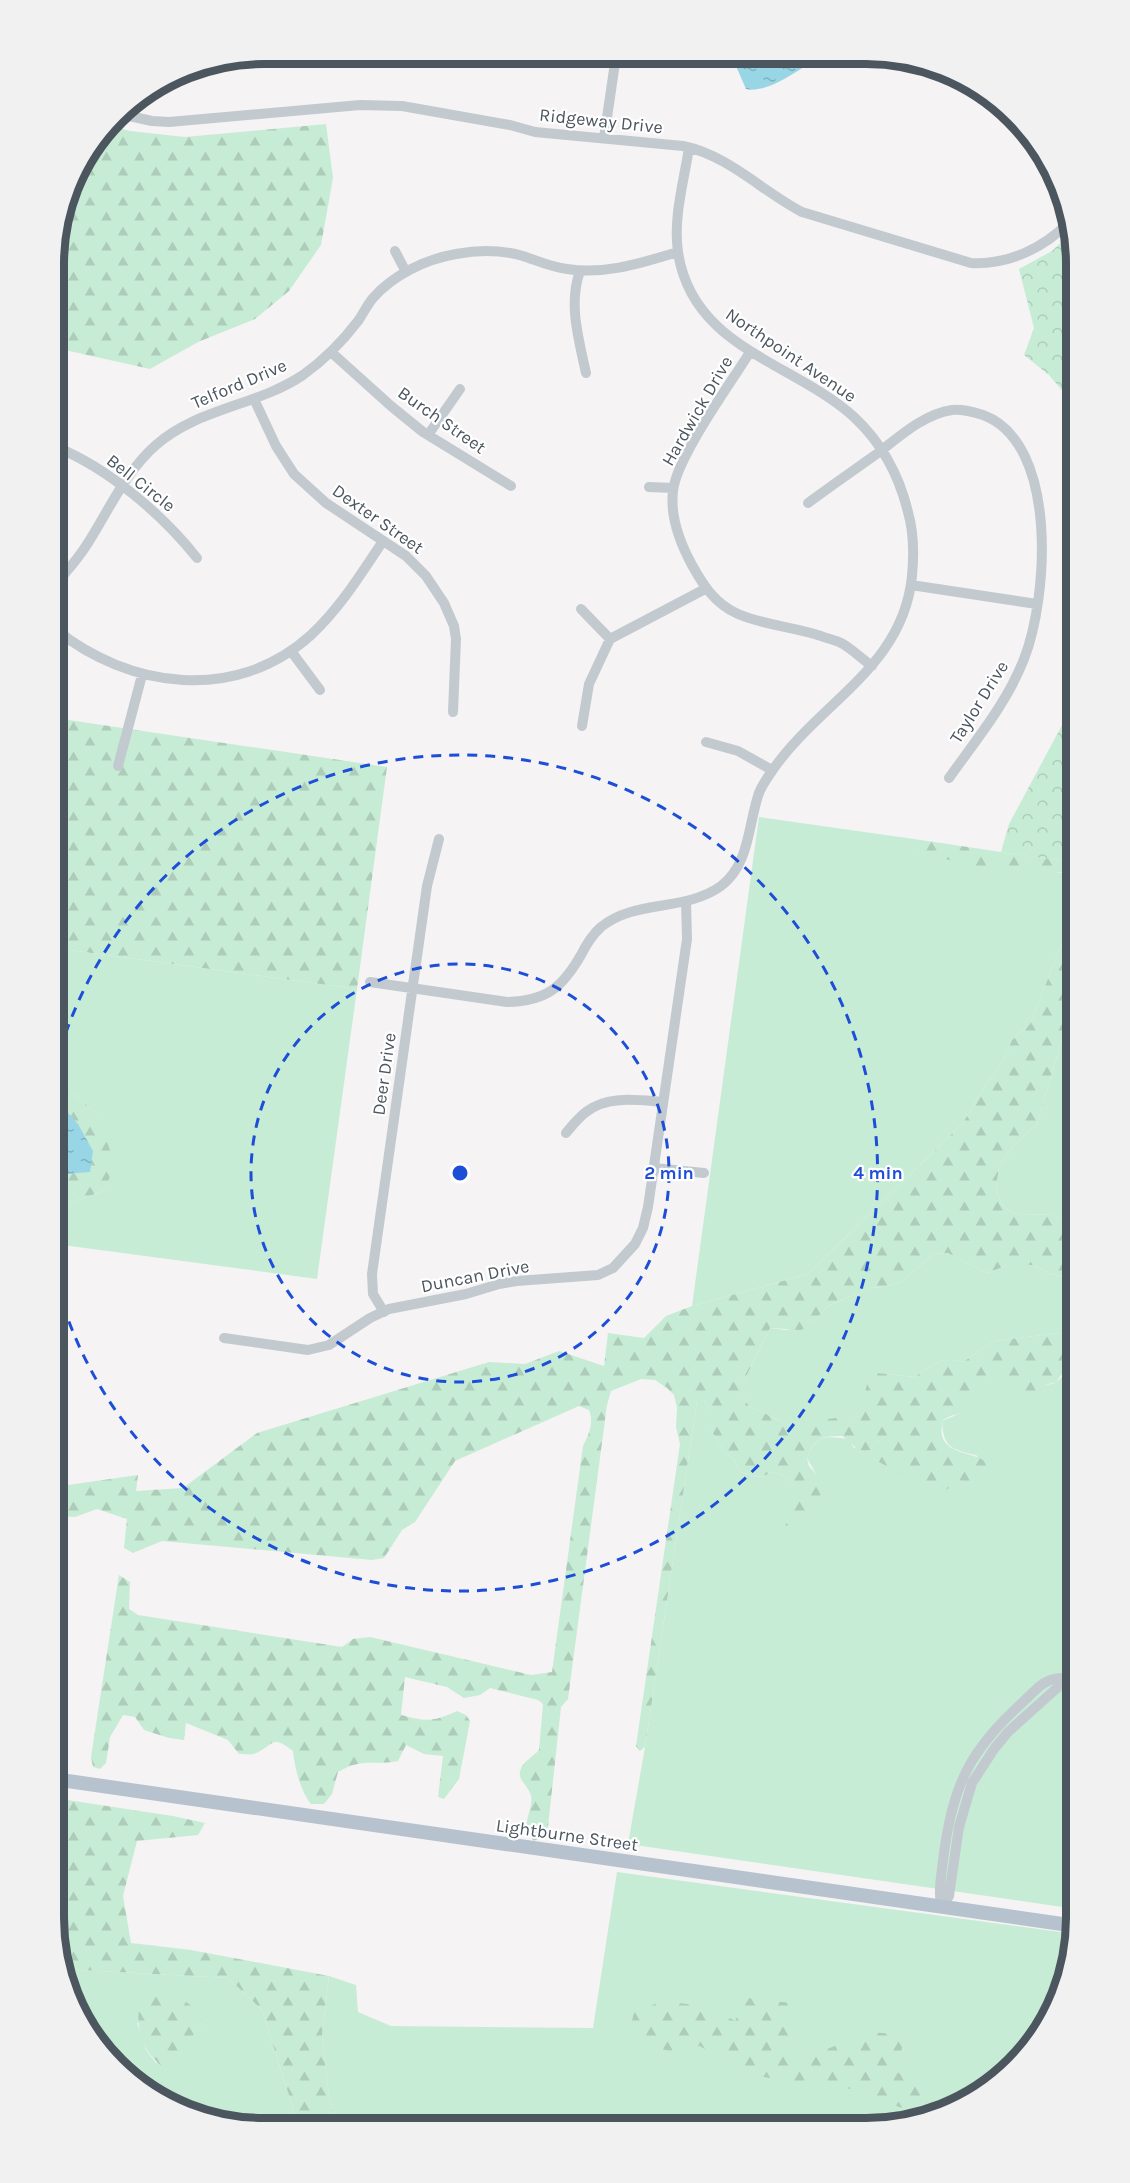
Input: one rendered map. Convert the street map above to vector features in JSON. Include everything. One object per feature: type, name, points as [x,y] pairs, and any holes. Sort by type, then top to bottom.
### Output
[{"type":"main road","name":"Lightburne Street","points":[[64,1780],[1065,1924]]},
{"type":"street","points":[[604,138],[615,64]]},
{"type":"street","name":"Ridgeway Drive","points":[[130,116],[169,122],[360,105],[402,106],[510,125],[535,132],[689,148],[722,161],[778,200],[802,212],[960,261],[983,264],[1006,260],[1030,250],[1062,228]]},
{"type":"street","name":"Northpoint Avenue","points":[[370,982],[507,1002],[526,1002],[542,997],[558,987],[569,976],[593,934],[614,918],[630,912],[686,901],[722,885],[735,872],[742,859],[759,793],[772,770],[791,747],[872,666],[886,649],[899,626],[911,585],[913,544],[910,516],[893,467],[883,449],[853,416],[836,403],[750,352],[719,328],[697,303],[685,278],[678,252],[677,222],[689,148]]},
{"type":"street","points":[[395,251],[406,272]]},
{"type":"street","name":"Telford Drive","points":[[64,573],[86,545],[122,487],[144,457],[169,435],[200,418],[254,399],[290,383],[331,352],[360,319],[372,299],[406,272],[454,254],[486,251],[518,255],[556,267],[580,271],[612,270],[678,252]]},
{"type":"street","points":[[580,271],[577,278],[574,309],[586,373]]},
{"type":"street","name":"Burch Street","points":[[331,352],[391,406],[428,435],[511,486]]},
{"type":"street","name":"Hardwick Drive","points":[[750,352],[694,441],[680,467],[673,488],[672,507],[677,530],[687,557],[705,589],[737,614],[803,630],[842,643],[872,666]]},
{"type":"street","points":[[428,435],[460,389]]},
{"type":"street","name":"Dexter Street","points":[[254,399],[276,446],[294,474],[326,503],[401,552],[417,566],[444,603],[454,626],[456,652],[453,712]]},
{"type":"street","name":"Taylor Drive","points":[[808,503],[918,423],[952,410],[972,411],[997,421],[1012,435],[1024,454],[1032,472],[1036,491],[1041,533],[1042,571],[1026,656],[1005,698],[949,778]]},
{"type":"street","name":"Bell Circle","points":[[64,451],[87,462],[122,487],[173,529],[197,558]]},
{"type":"street","name":"Hardwick Drive","points":[[649,488],[673,488]]},
{"type":"street","points":[[64,635],[88,652],[142,675],[183,681],[223,678],[255,669],[291,651],[327,620],[383,541]]},
{"type":"street","points":[[911,585],[1037,604]]},
{"type":"street","points":[[582,726],[589,684],[610,639],[705,589]]},
{"type":"street","points":[[581,609],[610,639]]},
{"type":"street","points":[[291,651],[320,690]]},
{"type":"street","points":[[118,766],[142,675]]},
{"type":"street","points":[[706,742],[738,751],[772,770]]},
{"type":"street","name":"Deer Drive","points":[[384,1312],[373,1294],[372,1274],[427,886],[439,839]]},
{"type":"street","name":"Duncan Drive","points":[[224,1338],[308,1350],[329,1345],[370,1318],[384,1312],[466,1294],[499,1284],[598,1275],[613,1268],[635,1244],[643,1228],[648,1207],[687,939],[686,901]]},
{"type":"street","points":[[566,1133],[586,1111],[605,1103],[630,1099],[663,1102]]},
{"type":"street","points":[[654,1168],[704,1173]]},
{"type":"street","points":[[1060,1678],[1058,1688],[1008,1731],[972,1784],[959,1827],[949,1896],[941,1907],[939,1893],[948,1824],[962,1779],[972,1759],[1001,1722],[1049,1679],[1060,1678]]},
{"type":"street","points":[[962,1779],[972,1784]]},
{"type":"green space","points":[[326,124],[333,178],[321,245],[289,291],[255,319],[198,342],[150,369],[64,350],[66,239],[75,200],[91,165],[119,128],[185,137]]},
{"type":"green space","points":[[1064,240],[1066,265],[1066,395],[1049,375],[1024,355],[1034,328],[1019,269],[1052,251]]},
{"type":"green space","points":[[1066,718],[1066,861],[1001,852],[1009,824]]},
{"type":"green space","points":[[64,719],[387,767],[357,989],[64,949]]},
{"type":"green space","points":[[759,817],[914,839],[914,852],[1066,874],[1066,934],[1030,1024],[1012,1040],[1004,1059],[963,1123],[808,1274],[692,1306]]},
{"type":"green space","points":[[914,839],[1066,861],[1066,873],[986,868],[913,852]]},
{"type":"green space","points":[[1066,934],[1066,1027],[1037,1124],[1015,1144],[999,1166],[996,1189],[1001,1203],[1009,1211],[1020,1215],[1055,1214],[1065,1223],[1065,1277],[1050,1274],[1034,1265],[1008,1265],[987,1273],[948,1253],[934,1254],[901,1282],[870,1288],[828,1306],[812,1323],[801,1330],[770,1328],[743,1383],[743,1397],[749,1406],[789,1425],[858,1417],[868,1381],[878,1373],[915,1377],[937,1362],[955,1360],[963,1362],[994,1341],[1065,1332],[1065,1372],[1056,1382],[1042,1386],[1032,1395],[1006,1389],[989,1373],[982,1394],[976,1403],[964,1412],[942,1421],[942,1436],[947,1444],[955,1450],[984,1460],[990,1466],[993,1476],[991,1490],[956,1479],[947,1489],[932,1490],[879,1462],[882,1444],[878,1440],[870,1450],[865,1451],[857,1449],[842,1436],[829,1437],[816,1442],[807,1458],[809,1466],[816,1474],[821,1499],[802,1524],[785,1526],[798,1502],[791,1482],[773,1472],[761,1477],[740,1472],[734,1459],[724,1452],[711,1430],[711,1409],[704,1401],[697,1401],[645,1747],[640,1751],[636,1746],[680,1444],[676,1427],[677,1408],[674,1395],[655,1380],[641,1379],[611,1391],[607,1405],[568,1699],[561,1707],[548,1827],[541,1837],[534,1841],[527,1829],[531,1796],[522,1781],[520,1771],[523,1764],[539,1750],[543,1704],[538,1700],[490,1688],[480,1695],[464,1698],[447,1687],[405,1677],[401,1715],[429,1720],[457,1711],[466,1715],[470,1721],[459,1779],[444,1799],[438,1797],[443,1756],[424,1754],[406,1745],[398,1761],[361,1763],[338,1772],[332,1794],[324,1804],[311,1804],[299,1779],[293,1751],[280,1743],[272,1743],[254,1754],[239,1754],[228,1740],[186,1723],[184,1740],[144,1730],[135,1717],[123,1715],[110,1737],[106,1763],[100,1769],[93,1767],[91,1757],[119,1575],[130,1582],[129,1609],[138,1615],[342,1647],[353,1639],[370,1637],[531,1675],[552,1672],[583,1446],[591,1419],[589,1410],[579,1406],[455,1461],[415,1522],[402,1530],[384,1558],[372,1560],[162,1541],[133,1553],[124,1548],[127,1519],[97,1509],[75,1517],[64,1516],[64,1486],[138,1475],[136,1491],[183,1488],[257,1433],[489,1362],[525,1364],[559,1351],[604,1366],[608,1333],[644,1338],[666,1316],[692,1306],[808,1274],[963,1123],[1004,1059],[1012,1040],[1030,1024]]},
{"type":"green space","points":[[64,949],[357,989],[317,1279],[64,1245],[64,1212],[67,1204],[106,1190],[97,1114],[64,1086]]},
{"type":"green space","points":[[1066,1027],[1065,1223],[1055,1214],[1020,1215],[1009,1211],[1001,1203],[996,1189],[999,1166],[1015,1144],[1037,1124]]},
{"type":"green space","points":[[64,1086],[97,1114],[114,1161],[106,1190],[67,1204],[64,1212]]},
{"type":"green space","points":[[948,1253],[987,1273],[1008,1265],[1034,1265],[1050,1274],[1065,1277],[1065,1332],[994,1341],[963,1362],[948,1360],[937,1362],[915,1377],[878,1373],[859,1417],[789,1425],[749,1406],[743,1397],[743,1383],[770,1328],[786,1330],[812,1323],[828,1306],[870,1288],[901,1282],[934,1254]]},
{"type":"green space","points":[[989,1373],[1031,1384],[1047,1385],[1056,1382],[1065,1375],[1065,1907],[628,1844],[645,1747],[697,1401],[704,1401],[711,1409],[711,1430],[724,1452],[734,1459],[740,1472],[761,1477],[773,1472],[791,1482],[799,1502],[785,1526],[816,1474],[807,1458],[815,1444],[822,1438],[848,1439],[854,1448],[877,1440],[956,1479],[978,1456],[951,1447],[945,1438],[942,1421],[961,1413],[973,1404]]},
{"type":"green space","points":[[64,1800],[205,1823],[198,1835],[137,1841],[123,1896],[131,1943],[191,1950],[329,1976],[322,2035],[329,2097],[336,2118],[296,2118],[262,2010],[228,1978],[71,1969],[64,1918]]},
{"type":"green space","points":[[617,1872],[1065,1933],[1062,1957],[1055,1983],[1039,2018],[1024,2040],[1007,2060],[977,2085],[954,2098],[917,2112],[891,2117],[865,2118],[336,2118],[329,2097],[322,2035],[329,1976],[356,1985],[358,2012],[391,2026],[593,2028]]},
{"type":"green space","points":[[71,1969],[228,1978],[262,2010],[296,2118],[239,2117],[213,2112],[176,2098],[153,2085],[114,2050],[98,2030],[85,2007]],"holes":[[[137,2023],[202,2023],[185,2045],[156,2063],[146,2050]]]},
{"type":"green space","points":[[157,1995],[185,2001],[194,2009],[202,2023],[186,2045],[179,2061],[169,2071],[148,2052],[139,2028],[139,2008]]},
{"type":"green space","points":[[747,1998],[792,2003],[787,2052],[827,2049],[871,2032],[905,2035],[901,2052],[891,2069],[951,2099],[914,2113],[851,2089],[743,2074],[700,2046],[669,2051],[627,2039],[634,2013],[662,2001],[711,2007],[735,2021]]},
{"type":"water","points":[[735,64],[808,64],[774,84],[755,90],[746,89]]},
{"type":"water","points":[[64,1108],[78,1124],[93,1151],[90,1172],[64,1173]]}]
